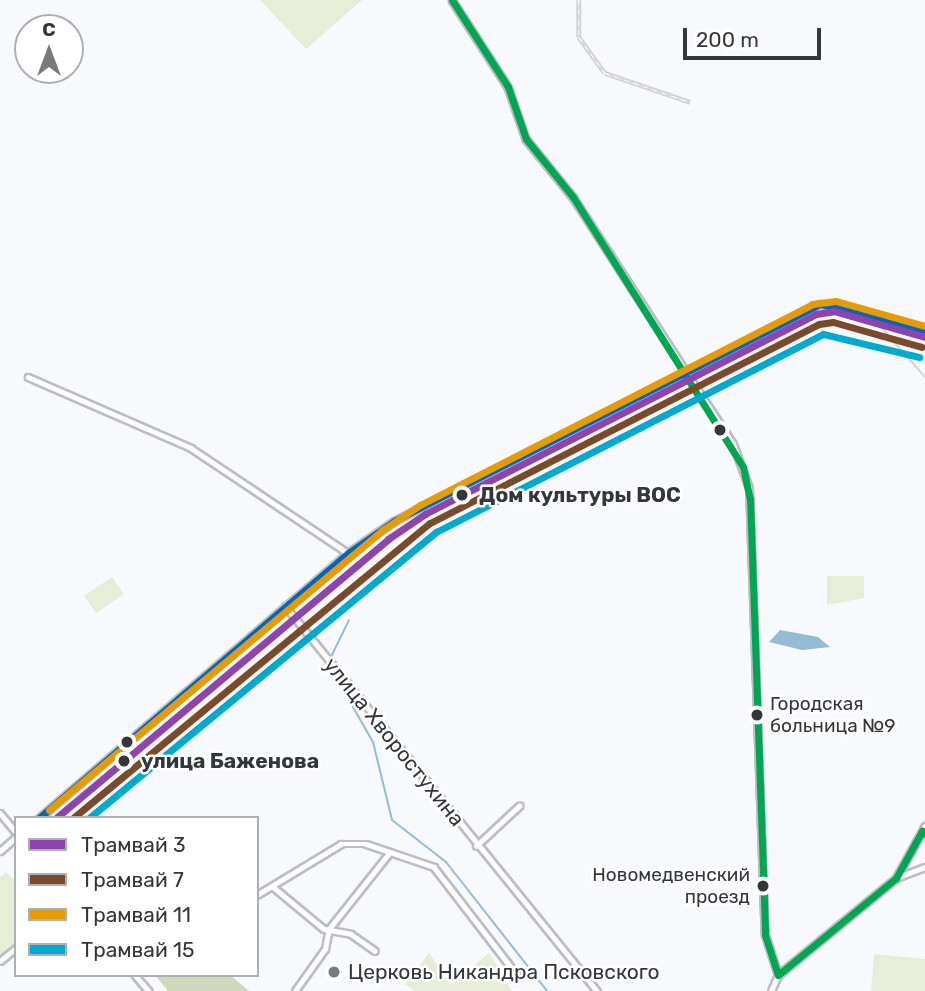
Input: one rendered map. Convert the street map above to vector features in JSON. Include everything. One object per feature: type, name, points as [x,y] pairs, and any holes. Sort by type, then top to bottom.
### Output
[{"type":"street","points":[[452,0],[508,87],[526,139],[573,197],[733,444],[749,488],[765,935],[778,975]]},
{"type":"street","points":[[40,816],[348,553],[394,521],[820,304],[925,330]]},
{"type":"street","points":[[28,377],[191,448],[348,553]]},
{"type":"street","name":"улица Хворостухина","points":[[285,606],[476,846],[597,991]]},
{"type":"street","name":"улица Хворостухина","points":[[476,846],[519,806]]},
{"type":"street","points":[[0,813],[14,832]]},
{"type":"street","points":[[897,878],[924,830]]},
{"type":"street","points":[[0,851],[14,837]]},
{"type":"street","points":[[259,894],[341,844],[366,844],[434,867],[517,975]]},
{"type":"street","points":[[295,991],[329,942],[329,929],[390,852]]},
{"type":"street","points":[[771,991],[778,975],[897,878],[925,867]]},
{"type":"street","points":[[272,886],[329,929],[351,934],[375,951]]},
{"type":"street","points":[[0,961],[14,950]]},
{"type":"street","points":[[137,977],[149,991]]},
{"type":"green space","points":[[260,0],[362,0],[306,49]]},
{"type":"green space","points":[[827,576],[864,576],[864,598],[827,605]]},
{"type":"green space","points":[[112,577],[124,594],[96,613],[84,596]]},
{"type":"green space","points":[[6,872],[14,880],[14,948],[0,960],[0,877]]},
{"type":"green space","points":[[429,953],[450,985],[489,953],[512,991],[415,991],[405,984]]},
{"type":"green space","points":[[874,954],[925,959],[925,991],[871,991]]},
{"type":"green space","points":[[157,977],[232,977],[249,991],[168,991]]},
{"type":"water","points":[[780,630],[818,637],[830,647],[802,650],[769,642]]},
{"type":"waterway","points":[[330,659],[349,620]]},
{"type":"waterway","points":[[329,665],[373,742],[392,820],[446,862],[547,991]]},
{"type":"tram line","name":"11","points":[[49,810],[381,531],[420,505],[812,304],[836,301],[925,326]]},
{"type":"tram line","name":"3","points":[[58,816],[388,539],[425,514],[816,314],[834,311],[925,337]]},
{"type":"tram line","name":"7","points":[[75,816],[430,523],[819,324],[833,322],[922,347]]},
{"type":"tram line","points":[[881,327],[925,377]]},
{"type":"tram line","name":"15","points":[[91,816],[436,532],[823,334],[919,357]]},
{"type":"railway","points":[[579,0],[579,37],[605,73],[690,102]]},
{"type":"transit line","points":[[452,0],[508,87],[526,139],[573,197],[743,467],[750,499],[765,935],[778,975]]},
{"type":"transit line","points":[[41,816],[348,553],[394,521],[820,304],[925,330]]},
{"type":"transit line","points":[[778,975],[896,878],[922,831],[925,834]]},
{"type":"place","name":"Дом культуры ВОС","points":[[462,495]]},
{"type":"place","name":"Городская больница №9","points":[[757,715]]},
{"type":"place","name":"улица Баженова","points":[[124,761]]},
{"type":"place","name":"Новомедвенский проезд","points":[[763,886]]},
{"type":"place","name":"Церковь Никандра Псковского","points":[[334,972]]}]
